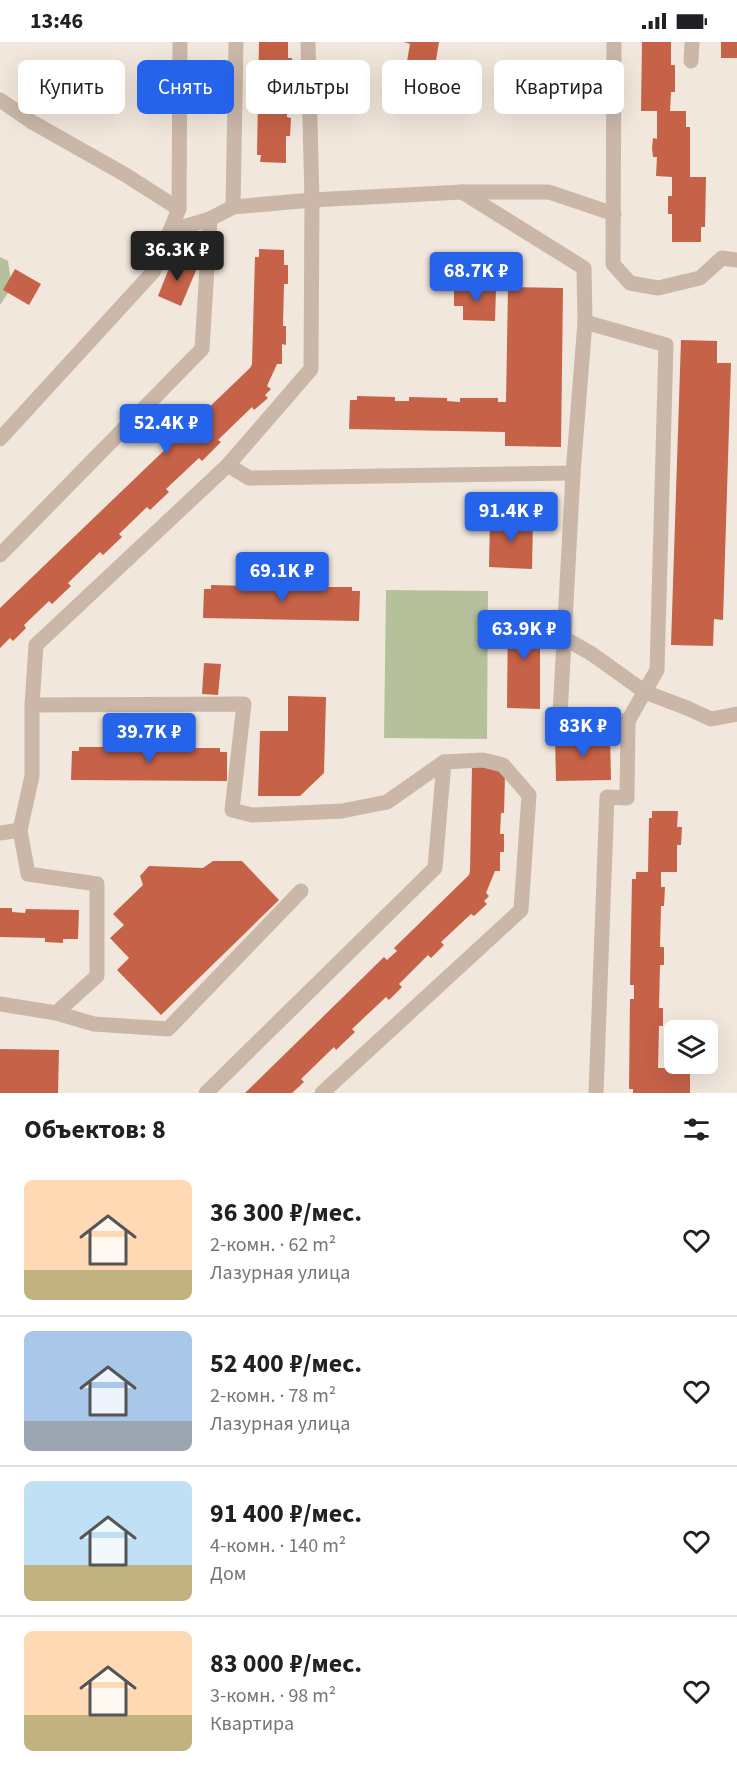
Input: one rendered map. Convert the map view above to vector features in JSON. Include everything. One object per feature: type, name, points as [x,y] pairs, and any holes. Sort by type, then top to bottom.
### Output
[{"type":"street","points":[[0,439],[153,272],[179,209],[180,42]]},
{"type":"street","points":[[233,207],[236,42]]},
{"type":"street","points":[[56,1013],[97,976],[97,884],[28,874],[20,830],[32,776],[32,705],[36,645],[228,465],[311,369],[312,200],[308,42]]},
{"type":"street","points":[[614,42],[613,264],[630,283],[658,288],[700,278],[722,258],[737,260]]},
{"type":"street","points":[[691,61],[692,42]]},
{"type":"street","points":[[0,100],[32,122],[124,174],[179,209]]},
{"type":"street","points":[[170,231],[210,219],[233,207],[312,200],[462,192],[549,192],[614,214]]},
{"type":"street","points":[[462,192],[584,268],[585,322],[573,473],[560,715],[566,720],[628,721]]},
{"type":"street","points":[[0,555],[202,350],[210,219]]},
{"type":"street","points":[[585,322],[666,345],[657,670],[628,721],[627,798],[607,797],[596,1093]]},
{"type":"street","points":[[228,465],[249,478],[573,473]]},
{"type":"street","points":[[564,638],[592,654],[645,692],[711,719],[737,714]]},
{"type":"street","points":[[32,705],[244,704],[232,810],[252,815],[342,811],[387,802],[444,762],[483,760],[503,765],[529,795],[521,910],[322,1093]]},
{"type":"street","points":[[206,1093],[435,868],[444,762]]},
{"type":"street","points":[[0,833],[20,830]]},
{"type":"street","points":[[0,1004],[56,1013],[94,1024],[168,1029],[301,891]]},
{"type":"green space","points":[[0,257],[8,261],[12,287],[0,305]]},
{"type":"green space","points":[[386,590],[488,591],[487,739],[384,738]]},
{"type":"building","points":[[259,42],[288,42],[288,58],[292,60],[259,60]]},
{"type":"building","points":[[404,42],[439,42],[436,60],[407,60],[410,44]]},
{"type":"building","points":[[642,42],[671,42],[671,65],[675,65],[675,92],[671,92],[670,111],[686,111],[686,127],[690,127],[690,177],[706,177],[705,227],[701,227],[701,242],[672,242],[672,214],[668,214],[668,196],[672,196],[672,177],[656,176],[657,157],[653,157],[653,138],[657,139],[657,111],[641,111]]},
{"type":"building","points":[[721,42],[737,42],[737,58],[721,58]]},
{"type":"building","points":[[258,114],[287,114],[287,117],[291,118],[290,136],[286,136],[286,163],[260,162],[261,155],[257,155]]},
{"type":"building","points":[[259,249],[284,250],[284,265],[288,265],[288,284],[284,284],[283,326],[286,326],[286,345],[282,344],[282,364],[277,364],[267,386],[271,389],[265,395],[268,398],[254,410],[252,407],[218,440],[221,442],[202,461],[199,458],[166,489],[169,492],[150,510],[147,507],[119,534],[122,537],[103,555],[100,552],[68,583],[71,586],[52,604],[49,601],[24,625],[26,628],[13,641],[10,638],[0,648],[0,608],[250,368],[252,364],[255,257],[259,257]]},
{"type":"building","points":[[173,258],[197,268],[181,306],[158,296]]},
{"type":"building","points":[[15,269],[41,284],[29,305],[3,290]]},
{"type":"building","points":[[454,287],[496,288],[495,321],[463,320],[463,306],[454,306]]},
{"type":"building","points":[[508,287],[563,288],[561,447],[505,446],[505,432],[349,429],[350,400],[357,400],[357,396],[395,397],[395,401],[409,401],[409,397],[447,398],[447,401],[460,402],[460,398],[498,398],[498,402],[506,402]]},
{"type":"building","points":[[681,340],[717,341],[717,363],[731,363],[723,620],[714,619],[713,646],[671,645]]},
{"type":"building","points":[[490,518],[533,519],[532,569],[489,567]]},
{"type":"building","points":[[211,585],[249,586],[249,589],[263,590],[263,586],[301,587],[301,590],[314,591],[314,587],[352,587],[352,591],[360,591],[359,621],[203,618],[204,589],[211,589]]},
{"type":"building","points":[[508,613],[540,614],[540,709],[507,708]]},
{"type":"building","points":[[204,663],[221,664],[218,695],[202,694]]},
{"type":"building","points":[[288,696],[326,697],[324,773],[300,796],[258,796],[260,731],[288,731]]},
{"type":"building","points":[[610,735],[611,780],[556,781],[555,736]]},
{"type":"building","points":[[79,747],[117,747],[117,751],[131,751],[130,747],[169,748],[168,752],[182,752],[182,748],[220,748],[220,752],[227,752],[227,781],[71,780],[72,751],[79,751]]},
{"type":"building","points":[[472,767],[501,767],[501,775],[505,775],[504,813],[501,813],[500,834],[504,834],[504,852],[500,852],[500,871],[495,871],[486,893],[489,896],[484,901],[487,904],[474,916],[471,914],[441,942],[444,945],[431,958],[428,955],[399,984],[402,987],[389,1000],[386,997],[352,1029],[355,1032],[336,1050],[334,1047],[301,1079],[304,1082],[292,1093],[245,1093],[384,957],[387,960],[397,951],[394,948],[469,875]]},
{"type":"building","points":[[652,811],[678,811],[677,827],[682,827],[681,845],[677,845],[677,872],[661,872],[661,887],[665,887],[664,906],[661,906],[660,947],[664,947],[664,965],[660,965],[659,1008],[663,1008],[663,1026],[659,1026],[658,1068],[664,1068],[664,1074],[690,1074],[690,1093],[633,1093],[633,1089],[629,1089],[630,999],[634,999],[634,985],[630,985],[632,879],[636,879],[636,872],[648,872],[649,818],[652,818]]},
{"type":"building","points":[[213,861],[242,861],[279,900],[161,1015],[117,970],[129,958],[110,938],[124,925],[113,914],[143,885],[140,876],[149,866],[203,868]]},
{"type":"building","points":[[0,908],[12,908],[12,912],[25,913],[26,909],[79,910],[78,939],[63,939],[63,943],[45,942],[45,938],[0,937]]},
{"type":"building","points":[[0,1049],[59,1050],[58,1093],[0,1093]]}]
